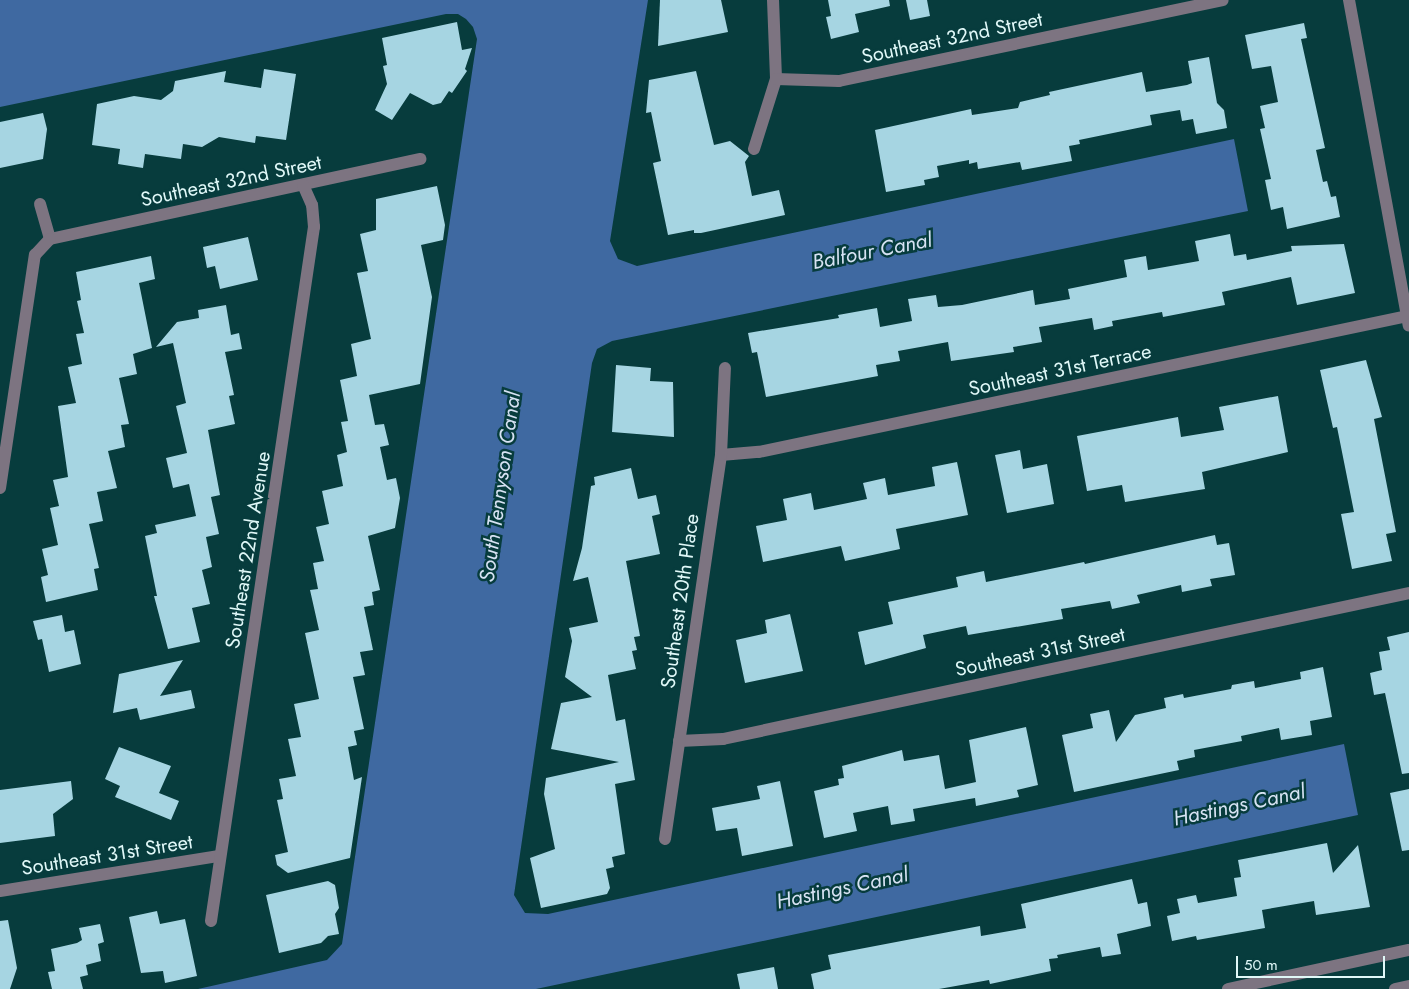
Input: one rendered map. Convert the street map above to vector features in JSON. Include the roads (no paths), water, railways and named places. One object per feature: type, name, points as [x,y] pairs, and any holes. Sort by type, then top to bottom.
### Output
[{"type":"street","points":[[754,150],[776,79],[773,0]]},
{"type":"street","name":"Southeast 32nd Street","points":[[776,79],[839,81],[1223,0]]},
{"type":"street","points":[[1349,0],[1408,321]]},
{"type":"street","name":"Southeast 32nd Street","points":[[50,239],[420,159]]},
{"type":"street","name":"Southeast 22nd Avenue","points":[[211,922],[219,856],[314,226],[312,205],[303,185]]},
{"type":"street","points":[[0,488],[35,255],[50,239],[40,204]]},
{"type":"street","name":"Southeast 31st Terrace","points":[[721,455],[759,452],[1408,321]]},
{"type":"street","name":"Southeast 20th Place","points":[[665,839],[721,455],[725,368]]},
{"type":"street","name":"Southeast 31st Street","points":[[679,741],[723,739],[1409,593]]},
{"type":"street","name":"Southeast 31st Street","points":[[0,892],[219,856]]},
{"type":"street","points":[[1228,989],[1409,950]]},
{"type":"street","points":[[1395,989],[1409,986]]},
{"type":"water","points":[[0,0],[648,0],[610,241],[618,259],[637,266],[1234,139],[1248,211],[612,341],[597,349],[592,363],[514,895],[525,913],[548,914],[1344,744],[1358,815],[536,989],[198,989],[327,960],[342,944],[477,39],[473,27],[466,19],[458,14],[446,14],[0,107]]},
{"type":"water label","name":"Balfour Canal","points":[[872,251]]},
{"type":"water label","name":"South Tennyson Canal","points":[[500,487]]},
{"type":"water label","name":"Hastings Canal","points":[[1239,805]]},
{"type":"water label","name":"Hastings Canal","points":[[842,888]]}]
